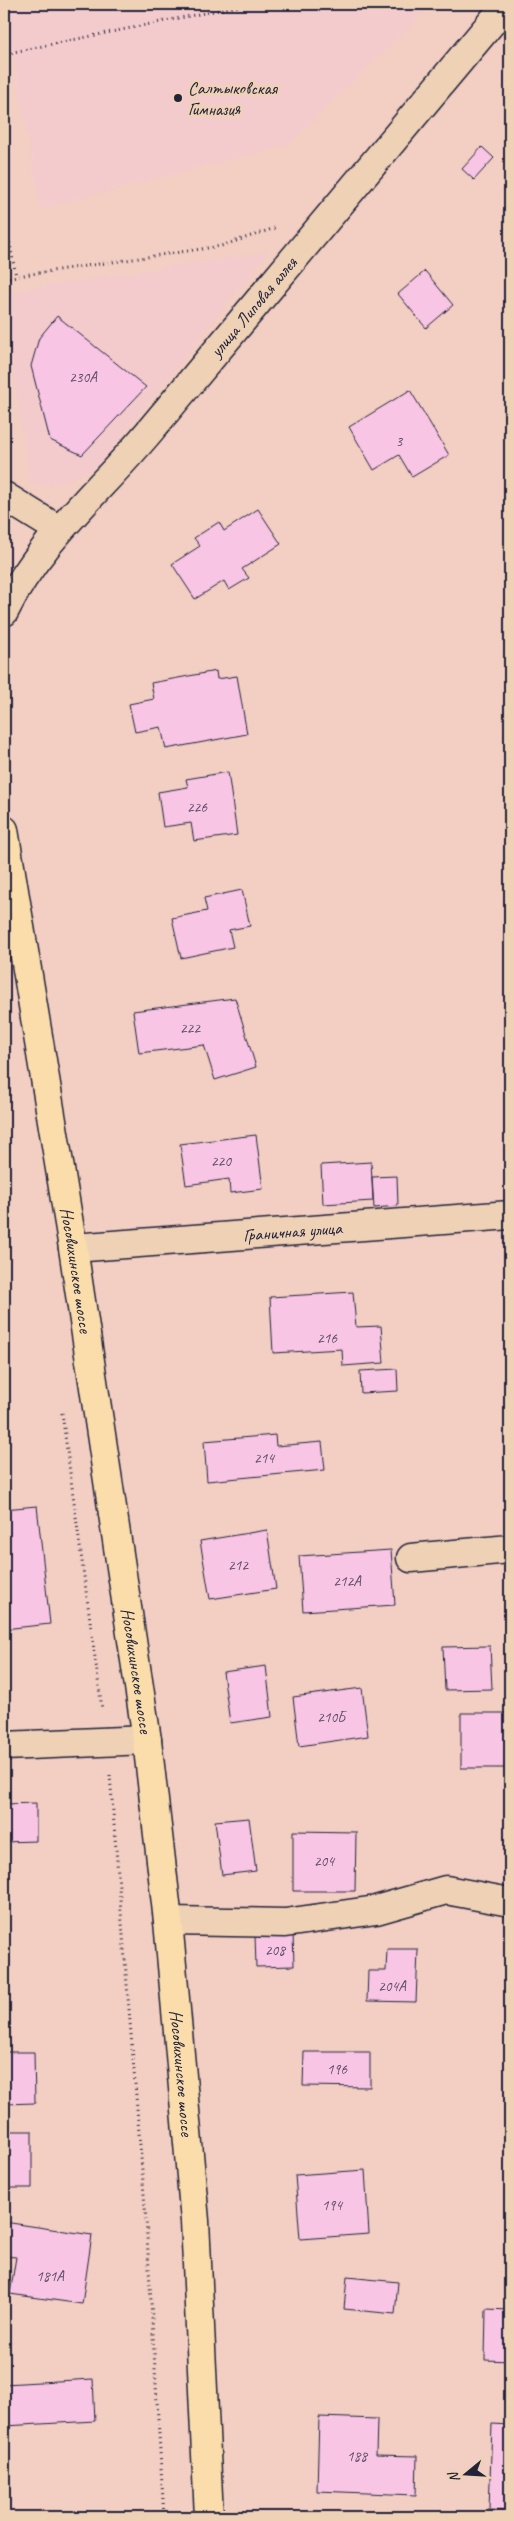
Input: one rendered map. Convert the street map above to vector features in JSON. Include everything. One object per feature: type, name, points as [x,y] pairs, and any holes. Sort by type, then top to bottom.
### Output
[{"type":"main road","name":"Носовихинское шоссе","points":[[4,830],[73,1248],[147,1740],[168,1921],[195,2221],[209,2517]]},
{"type":"street","name":"улица Липовая аллея","points":[[4,612],[11,597],[59,530],[147,435],[507,4]]},
{"type":"street","points":[[4,496],[59,530]]},
{"type":"street","name":"Граничная улица","points":[[73,1248],[510,1215]]},
{"type":"street","points":[[412,1558],[510,1549]]},
{"type":"street","points":[[4,1746],[147,1740]]},
{"type":"street","points":[[168,1921],[285,1923],[376,1910],[446,1890],[510,1902]]},
{"type":"path","points":[[4,60],[12,52],[249,4]]},
{"type":"path","points":[[4,213],[16,276]]},
{"type":"path","points":[[4,278],[221,246],[276,228]]},
{"type":"path","points":[[61,1409],[107,1742],[146,2219],[164,2517]]},
{"type":"shaded area","name":"Салтыковская Гимназия","points":[[4,4],[432,4],[289,144],[41,208]]},
{"type":"shaded area","points":[[267,252],[97,467],[61,482],[31,485],[4,310],[4,293]]},
{"type":"building","points":[[482,147],[494,158],[474,180],[462,169]]},
{"type":"building","points":[[425,271],[453,305],[426,328],[398,294]]},
{"type":"building","points":[[57,316],[146,387],[82,455],[50,440],[31,366],[39,338]]},
{"type":"building","points":[[410,390],[449,455],[412,477],[399,455],[374,470],[349,427]]},
{"type":"building","points":[[258,509],[281,544],[242,569],[249,578],[229,590],[224,581],[195,599],[172,564],[200,546],[194,538],[219,522],[224,531]]},
{"type":"building","points":[[216,671],[217,679],[237,676],[247,734],[166,749],[161,727],[135,732],[129,704],[154,699],[151,683]]},
{"type":"building","points":[[228,772],[237,835],[194,841],[191,823],[163,827],[158,792],[188,787],[186,779]]},
{"type":"building","points":[[242,890],[250,926],[229,930],[233,947],[181,958],[172,918],[207,911],[204,898]]},
{"type":"building","points":[[235,998],[256,1067],[215,1080],[204,1045],[139,1053],[133,1011]]},
{"type":"building","points":[[256,1135],[263,1189],[230,1193],[229,1179],[186,1185],[180,1144]]},
{"type":"building","points":[[371,1162],[373,1201],[323,1204],[321,1165]]},
{"type":"building","points":[[397,1176],[398,1206],[374,1208],[372,1177]]},
{"type":"building","points":[[353,1292],[356,1327],[381,1326],[384,1363],[343,1366],[342,1349],[273,1353],[270,1297]]},
{"type":"building","points":[[397,1369],[398,1391],[361,1393],[360,1371]]},
{"type":"building","points":[[275,1435],[276,1446],[322,1442],[325,1470],[207,1481],[204,1441]]},
{"type":"building","points":[[37,1506],[50,1624],[4,1629],[4,1509]]},
{"type":"building","points":[[267,1530],[276,1589],[210,1599],[200,1541]]},
{"type":"building","points":[[391,1550],[395,1605],[303,1611],[299,1556]]},
{"type":"building","points":[[490,1646],[492,1689],[445,1690],[443,1647]]},
{"type":"building","points":[[266,1666],[272,1717],[230,1723],[223,1672]]},
{"type":"building","points":[[362,1688],[368,1736],[299,1746],[293,1697]]},
{"type":"building","points":[[461,1713],[510,1713],[510,1768],[461,1768]]},
{"type":"building","points":[[36,1803],[36,1841],[4,1842],[4,1804]]},
{"type":"building","points":[[249,1818],[256,1871],[222,1875],[215,1821]]},
{"type":"building","points":[[293,1831],[356,1832],[355,1891],[293,1891]]},
{"type":"building","points":[[293,1933],[294,1966],[256,1967],[255,1934]]},
{"type":"building","points":[[387,1949],[418,1949],[416,2002],[367,2001],[368,1971],[386,1971]]},
{"type":"building","points":[[4,2052],[34,2052],[35,2103],[4,2104]]},
{"type":"building","points":[[304,2052],[370,2052],[370,2087],[303,2086]]},
{"type":"building","points":[[4,2131],[32,2131],[32,2188],[4,2188]]},
{"type":"building","points":[[365,2170],[369,2234],[300,2239],[295,2175]]},
{"type":"building","points":[[4,2222],[92,2235],[82,2304],[10,2294],[16,2257],[4,2256]]},
{"type":"building","points":[[347,2277],[398,2282],[395,2314],[344,2309]]},
{"type":"building","points":[[486,2309],[510,2310],[510,2361],[485,2360]]},
{"type":"building","points":[[93,2379],[95,2421],[4,2426],[4,2384]]},
{"type":"building","points":[[319,2417],[377,2419],[376,2455],[417,2456],[416,2495],[317,2491]]},
{"type":"building","points":[[492,2424],[510,2425],[510,2511],[489,2510]]},
{"type":"building","points":[[70,2514],[109,2516],[109,2517],[70,2517]]},
{"type":"place","name":"Салтыковская Гимназия","points":[[178,98]]}]
